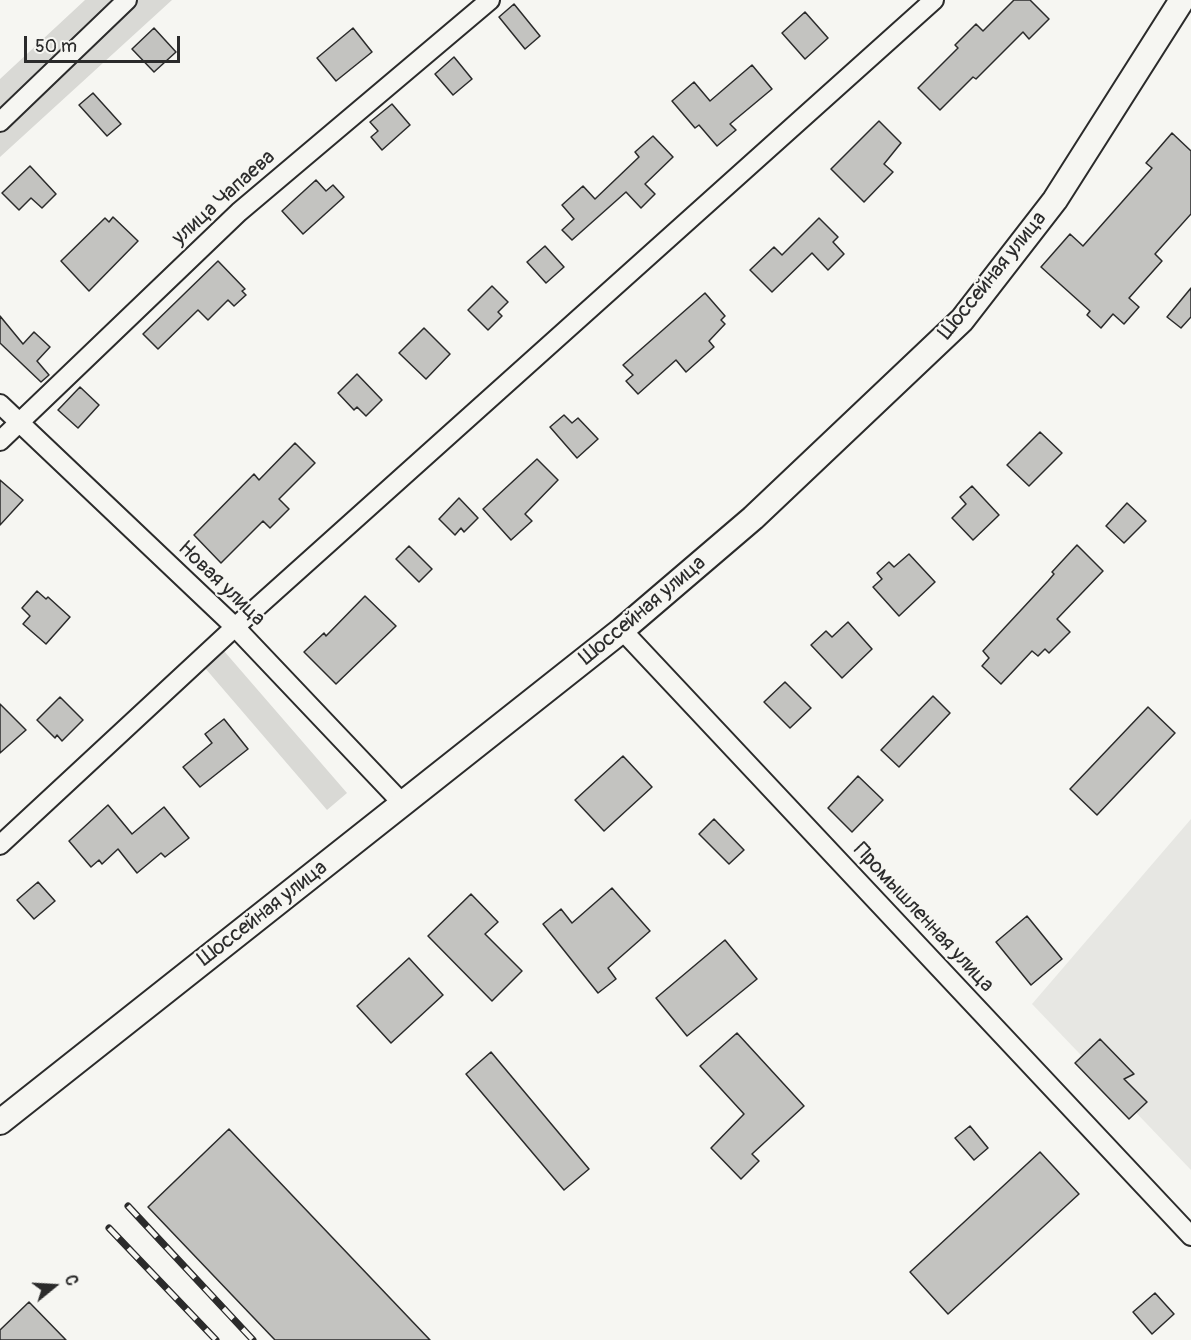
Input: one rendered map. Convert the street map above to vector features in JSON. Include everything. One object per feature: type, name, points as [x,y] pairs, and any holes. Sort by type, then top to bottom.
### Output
[{"type":"main road","name":"Шоссейная улица","points":[[0,1122],[622,630],[753,518],[962,320],[1055,200],[1182,0]]},
{"type":"street","points":[[0,122],[127,0]]},
{"type":"street","name":"улица Чапаева","points":[[0,441],[239,212],[490,0]]},
{"type":"street","points":[[0,845],[235,627],[934,0]]},
{"type":"street","name":"Новая улица","points":[[0,404],[235,627],[403,804]]},
{"type":"street","name":"Промышленная улица","points":[[622,630],[1191,1236]]},
{"type":"shaded area","points":[[85,0],[172,0],[0,157],[0,79]]},
{"type":"shaded area","points":[[224,651],[347,793],[327,810],[205,668]]},
{"type":"shaded area","points":[[1191,819],[1191,1170],[1032,1004]]},
{"type":"building","points":[[1014,0],[1030,0],[1049,19],[1029,39],[1023,32],[976,79],[973,77],[940,110],[918,88],[958,48],[955,45],[976,24],[983,31]]},
{"type":"building","points":[[514,4],[540,36],[525,49],[499,17]]},
{"type":"building","points":[[805,12],[828,38],[805,59],[782,33]]},
{"type":"building","points":[[154,28],[176,52],[154,72],[132,49]]},
{"type":"building","points":[[353,28],[372,52],[336,81],[317,58]]},
{"type":"building","points":[[454,57],[472,79],[453,95],[435,74]]},
{"type":"building","points":[[752,65],[772,89],[730,124],[736,130],[717,146],[699,125],[695,128],[672,101],[694,82],[710,101]]},
{"type":"building","points":[[93,93],[121,124],[107,136],[79,105]]},
{"type":"building","points":[[392,104],[410,125],[382,150],[371,137],[378,131],[370,122]]},
{"type":"building","points":[[879,121],[901,143],[884,164],[893,172],[864,202],[831,169]]},
{"type":"building","points":[[1172,133],[1191,151],[1191,214],[1155,254],[1162,261],[1129,298],[1139,307],[1124,324],[1113,314],[1101,328],[1087,315],[1090,311],[1041,267],[1070,234],[1083,246],[1152,168],[1146,163]]},
{"type":"building","points":[[653,136],[673,157],[645,184],[655,194],[641,208],[626,192],[572,240],[562,230],[574,219],[562,205],[583,186],[595,199],[639,157],[635,152]]},
{"type":"building","points":[[30,166],[56,194],[42,208],[31,198],[19,210],[2,193]]},
{"type":"building","points":[[316,180],[326,191],[333,185],[344,197],[303,234],[282,211]]},
{"type":"building","points":[[113,217],[138,241],[89,291],[61,261],[105,218],[109,222]]},
{"type":"building","points":[[819,218],[838,237],[833,242],[844,254],[828,270],[812,253],[772,292],[750,270],[774,247],[782,255]]},
{"type":"building","points":[[545,246],[564,267],[546,283],[527,262]]},
{"type":"building","points":[[218,261],[245,289],[242,291],[246,295],[234,306],[228,300],[208,320],[198,310],[158,349],[143,334]]},
{"type":"building","points":[[492,286],[508,302],[498,312],[502,316],[488,330],[468,310]]},
{"type":"building","points":[[1191,288],[1191,317],[1181,328],[1167,317]]},
{"type":"building","points":[[705,293],[725,316],[721,320],[725,324],[709,341],[714,347],[686,372],[676,360],[638,394],[626,381],[633,375],[623,365]]},
{"type":"building","points":[[0,316],[23,344],[34,332],[50,347],[37,361],[49,375],[41,382],[0,343]]},
{"type":"building","points":[[424,328],[450,354],[426,379],[399,353]]},
{"type":"building","points":[[357,374],[382,400],[366,416],[357,407],[354,410],[338,393]]},
{"type":"building","points":[[80,387],[99,405],[78,428],[58,410]]},
{"type":"building","points":[[564,415],[572,423],[578,418],[598,439],[577,458],[550,427]]},
{"type":"building","points":[[1040,432],[1062,453],[1029,486],[1007,465]]},
{"type":"building","points":[[295,443],[315,463],[279,499],[289,509],[270,528],[263,521],[221,563],[194,535],[254,474],[259,480]]},
{"type":"building","points":[[537,459],[558,480],[525,514],[532,521],[511,540],[483,509]]},
{"type":"building","points":[[0,480],[23,500],[0,525]]},
{"type":"building","points":[[972,486],[999,515],[973,540],[952,518],[966,504],[960,497]]},
{"type":"building","points":[[459,498],[478,518],[464,532],[461,528],[455,535],[439,519]]},
{"type":"building","points":[[1127,503],[1146,521],[1124,543],[1106,526]]},
{"type":"building","points":[[1077,545],[1103,571],[1057,619],[1070,632],[1049,653],[1045,649],[1038,656],[1032,651],[1001,684],[982,666],[989,658],[983,651],[1048,581],[1054,574],[1052,572]]},
{"type":"building","points":[[409,546],[432,569],[419,582],[396,559]]},
{"type":"building","points":[[909,554],[935,582],[899,616],[873,587],[882,579],[877,573],[889,562],[894,567]]},
{"type":"building","points":[[37,591],[46,599],[48,597],[70,617],[46,644],[23,624],[30,616],[22,608]]},
{"type":"building","points":[[365,596],[396,626],[336,684],[304,652],[324,633],[326,636]]},
{"type":"building","points":[[848,622],[872,649],[842,678],[811,645],[826,631],[832,637]]},
{"type":"building","points":[[785,682],[811,708],[790,728],[764,702]]},
{"type":"building","points":[[933,696],[950,713],[899,767],[881,750]]},
{"type":"building","points":[[60,697],[83,720],[62,741],[57,735],[55,738],[37,720]]},
{"type":"building","points":[[0,704],[26,730],[0,753]]},
{"type":"building","points":[[1148,707],[1175,733],[1097,815],[1070,789]]},
{"type":"building","points":[[224,719],[248,749],[200,787],[183,767],[212,743],[205,734]]},
{"type":"building","points":[[623,756],[652,787],[604,831],[575,800]]},
{"type":"building","points":[[858,776],[883,800],[852,832],[828,808]]},
{"type":"building","points":[[108,805],[132,834],[164,807],[189,838],[165,857],[161,853],[137,873],[118,849],[102,864],[99,860],[91,867],[69,841]]},
{"type":"building","points":[[714,819],[744,850],[729,864],[699,834]]},
{"type":"building","points":[[38,882],[55,901],[34,919],[17,900]]},
{"type":"building","points":[[612,888],[650,931],[608,968],[616,979],[598,993],[543,924],[561,909],[572,923]]},
{"type":"building","points":[[471,894],[498,922],[485,934],[522,971],[492,1001],[428,936]]},
{"type":"building","points":[[1027,916],[1062,959],[1031,985],[996,942]]},
{"type":"building","points":[[725,940],[757,979],[687,1036],[656,998]]},
{"type":"building","points":[[409,958],[443,995],[391,1043],[357,1006]]},
{"type":"building","points":[[737,1033],[804,1106],[752,1154],[759,1161],[741,1179],[711,1148],[744,1114],[700,1066]]},
{"type":"building","points":[[1100,1039],[1134,1074],[1124,1079],[1147,1102],[1129,1119],[1075,1063]]},
{"type":"building","points":[[491,1052],[589,1169],[564,1190],[466,1074]]},
{"type":"building","points":[[970,1126],[988,1148],[974,1160],[955,1138]]},
{"type":"building","points":[[229,1129],[430,1340],[275,1340],[148,1207]]},
{"type":"building","points":[[1040,1152],[1079,1194],[948,1314],[910,1272]]},
{"type":"building","points":[[1155,1293],[1174,1314],[1152,1334],[1133,1312]]},
{"type":"building","points":[[29,1302],[66,1340],[0,1340],[0,1330]]},
{"type":"railway","points":[[128,1206],[253,1340]]},
{"type":"railway","points":[[109,1228],[216,1340]]}]
